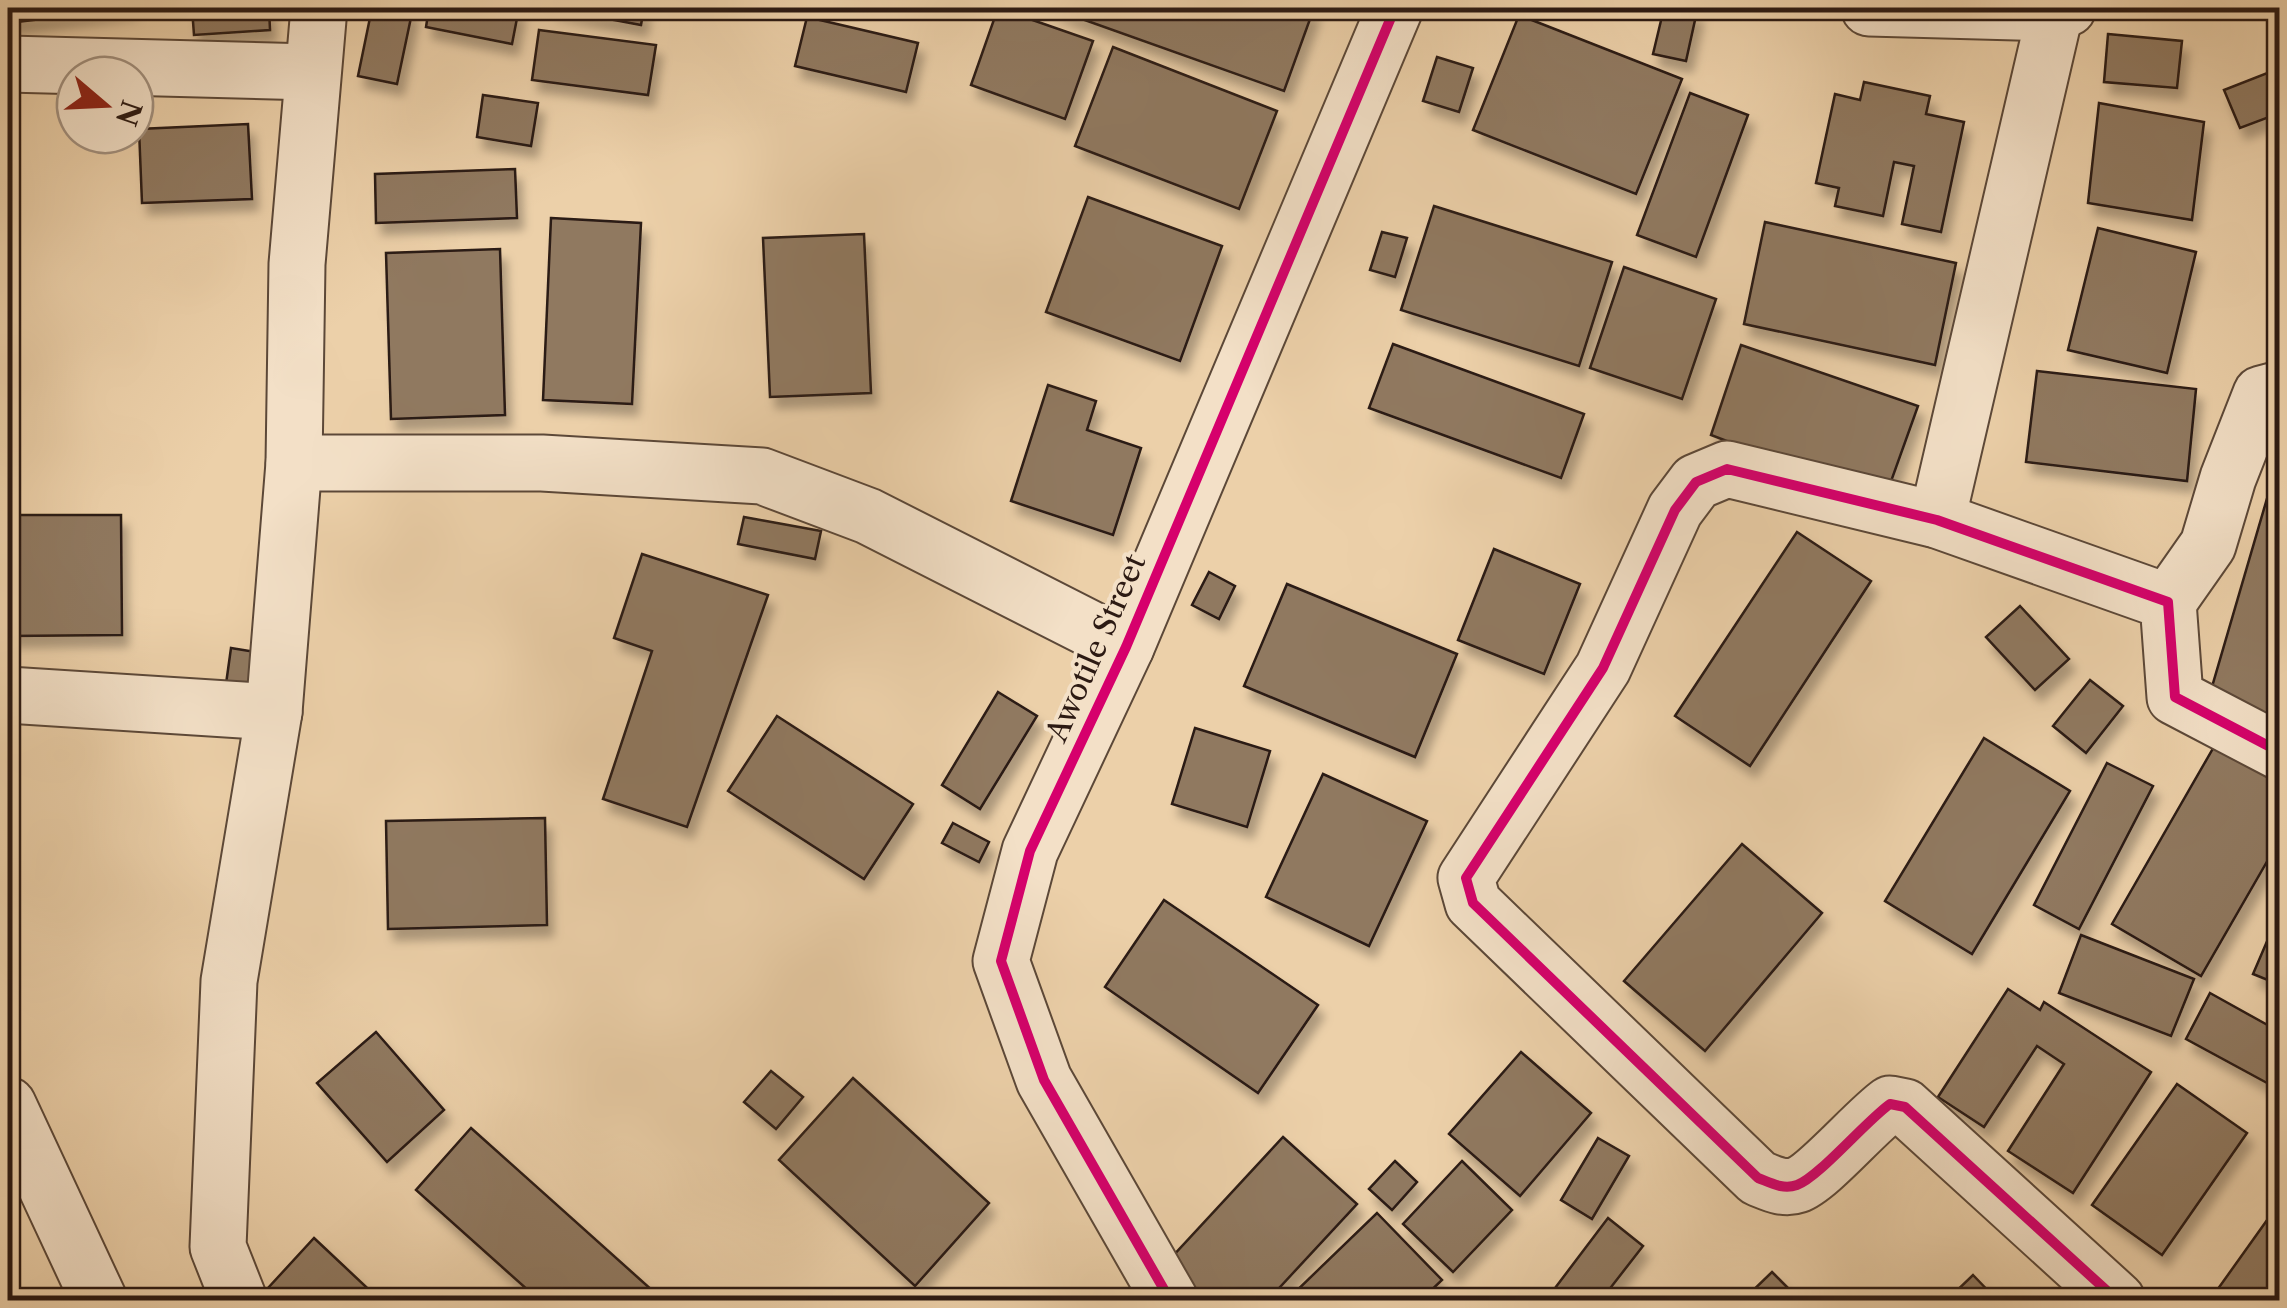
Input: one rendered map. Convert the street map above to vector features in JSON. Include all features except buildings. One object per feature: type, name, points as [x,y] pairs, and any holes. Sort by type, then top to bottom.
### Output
[{"type":"street","points":[[239,1300],[218,1247],[229,982],[274,712],[294,463],[297,264],[319,8]]},
{"type":"street","name":"Awotile Street","points":[[1170,1300],[1044,1080],[1001,962],[1030,852],[1126,647],[1395,8]]},
{"type":"street","points":[[1868,8],[2062,10],[1936,520]]},
{"type":"street","points":[[8,64],[312,72]]},
{"type":"street","points":[[2280,389],[2261,394],[2208,544],[2168,602],[2174,697],[2280,752]]},
{"type":"street","points":[[294,463],[542,463],[762,476],[868,516],[1126,647]]},
{"type":"street","points":[[2117,1300],[1906,1107],[1890,1104],[1873,1116],[1800,1185],[1780,1187],[1758,1178],[1473,904],[1466,878],[1603,668],[1675,510],[1696,482],[1727,469],[1936,520],[2168,602]]},
{"type":"street","points":[[8,695],[274,712]]},
{"type":"street","points":[[8,1104],[99,1300]]},
{"type":"cycle path","points":[[1170,1300],[1044,1080],[1001,961],[1030,851],[1126,647],[1395,8]]},
{"type":"cycle path","points":[[2117,1300],[1905,1107],[1890,1104],[1817,1172],[1797,1185],[1782,1186],[1758,1178],[1473,903],[1466,878],[1603,668],[1675,510],[1696,482],[1727,469],[1937,520],[2168,602],[2175,697],[2280,752]]}]
